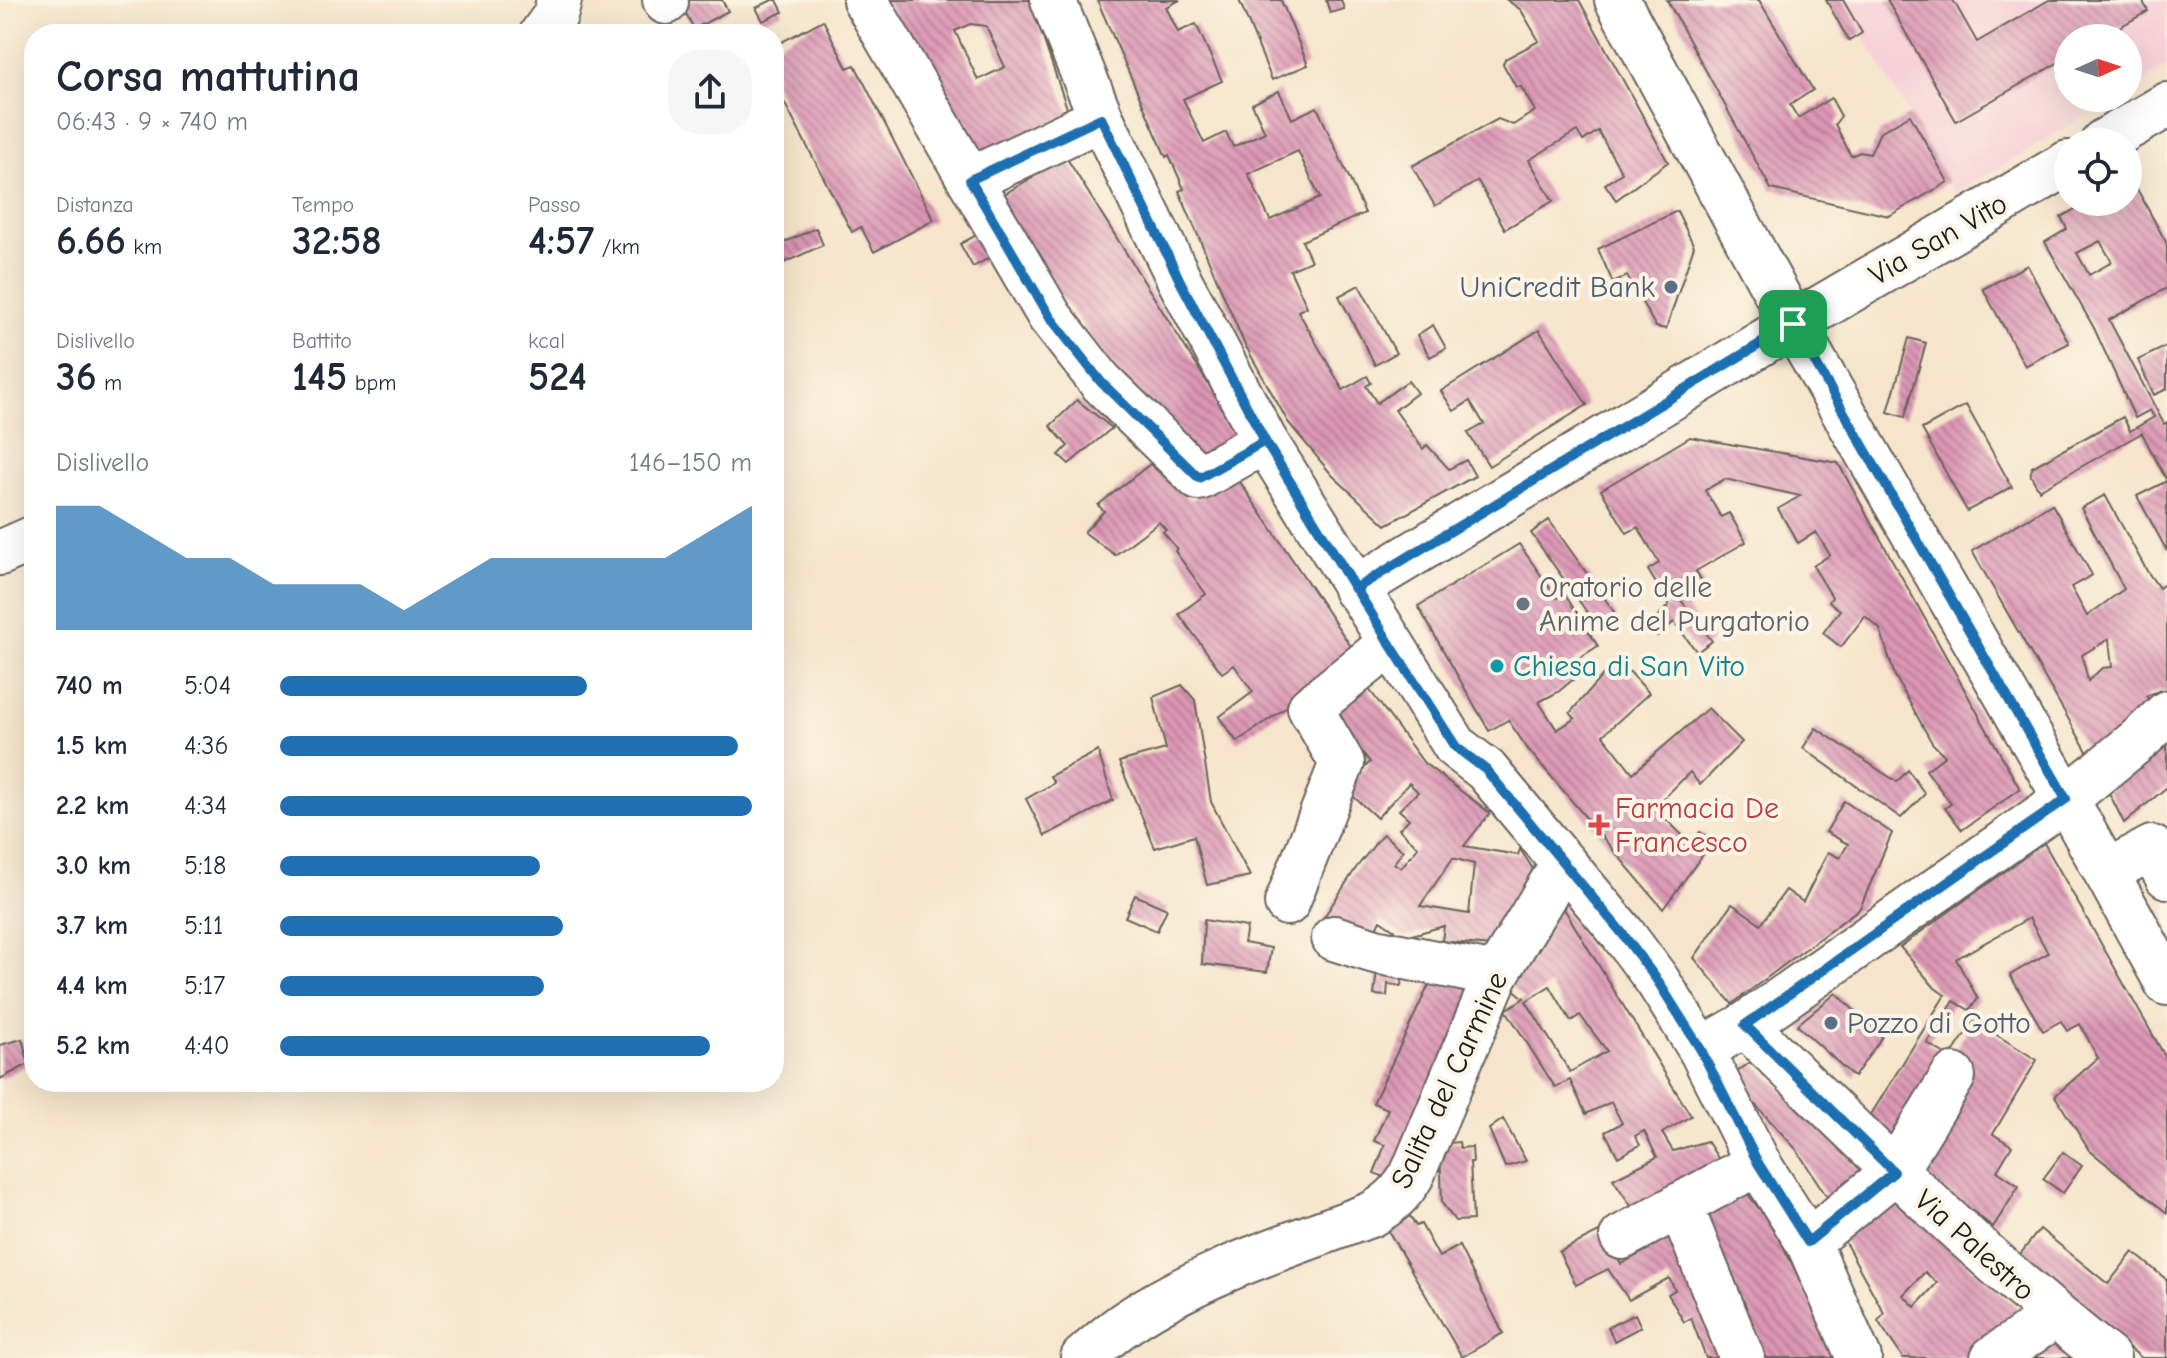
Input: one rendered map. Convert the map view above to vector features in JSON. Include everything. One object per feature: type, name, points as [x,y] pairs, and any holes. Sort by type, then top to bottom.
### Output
[{"type":"street","points":[[549,24],[559,0]]},
{"type":"street","points":[[865,0],[1058,328],[1101,382],[1199,478],[1265,441]]},
{"type":"street","points":[[1053,0],[1101,118],[1181,283],[1265,441],[1456,747],[1486,770],[1622,933],[1657,980],[1701,1050],[1758,1163],[1808,1242],[1859,1358]]},
{"type":"street","points":[[1617,0],[1793,324],[2066,799],[2167,983]]},
{"type":"street","points":[[2127,128],[2167,105]]},
{"type":"street","points":[[970,180],[1101,118]]},
{"type":"street","name":"Via San Vito","points":[[1355,589],[1793,324],[2054,171]]},
{"type":"street","points":[[0,553],[24,542]]},
{"type":"street","points":[[1287,903],[1342,763],[1310,708],[1390,644]]},
{"type":"street","points":[[1701,1050],[1745,1025],[2066,799],[2167,713]]},
{"type":"street","points":[[2106,872],[2152,848],[2167,876]]},
{"type":"street","name":"Salita del Carmine","points":[[1083,1358],[1124,1324],[1168,1298],[1216,1273],[1370,1215],[1387,1206],[1403,1191],[1496,975],[1563,864]]},
{"type":"street","points":[[1334,938],[1375,951],[1496,975]]},
{"type":"street","name":"Via Palestro","points":[[1745,1025],[1894,1172],[2055,1316],[2108,1358]]},
{"type":"street","points":[[1808,1242],[1894,1172],[1953,1076]]},
{"type":"street","points":[[1622,1237],[1758,1163]]},
{"type":"street","points":[[1680,1205],[1742,1358]]},
{"type":"street","points":[[1993,1358],[2055,1316]]},
{"type":"shaded area","points":[[1843,0],[2167,0],[2167,66],[2142,81],[2142,24],[2054,24],[2054,112],[2092,112],[2065,128],[2054,128],[2054,135],[1955,194]]},
{"type":"building","points":[[679,0],[722,0],[728,11],[703,24],[691,24]]},
{"type":"building","points":[[777,0],[783,12],[763,21],[756,8]]},
{"type":"building","points":[[885,0],[1030,0],[1069,114],[973,156]],"holes":[[[970,24],[986,26],[1005,67],[978,80],[955,31]]]},
{"type":"building","points":[[1097,0],[1180,0],[1166,7],[1178,32],[1196,24],[1222,81],[1183,99],[1204,143],[1226,132],[1233,147],[1265,132],[1252,104],[1279,91],[1292,119],[1317,107],[1365,213],[1302,241],[1311,261],[1290,270],[1307,307],[1298,311],[1343,390],[1367,376],[1371,383],[1366,386],[1377,403],[1408,381],[1417,393],[1395,410],[1423,449],[1427,445],[1449,469],[1466,460],[1475,476],[1386,525],[1332,475],[1288,422],[1244,343],[1179,191],[1184,189],[1169,155],[1166,157]],"holes":[[[1298,151],[1320,198],[1270,220],[1248,174]]]},
{"type":"building","points":[[1239,0],[1281,0],[1308,65],[1272,80]]},
{"type":"building","points":[[1326,0],[1341,0],[1344,9],[1330,13]]},
{"type":"building","points":[[1507,0],[1579,0],[1668,162],[1616,200],[1605,184],[1622,173],[1598,131],[1583,141],[1577,131],[1529,160],[1553,201],[1505,229],[1478,181],[1435,206],[1412,166],[1498,119],[1513,125],[1535,111],[1503,64],[1505,59],[1539,41],[1521,10]]},
{"type":"building","points":[[1667,0],[1759,0],[1813,90],[1790,105],[1798,118],[1831,98],[1841,116],[1835,124],[1851,156],[1860,152],[1870,154],[1880,132],[1910,115],[1948,182],[1889,216],[1771,189]]},
{"type":"building","points":[[1826,0],[1843,0],[1862,33],[1849,41]]},
{"type":"building","points":[[1887,0],[1953,0],[1977,42],[2049,0],[2142,0],[2148,11],[2125,24],[2054,24],[2054,65],[1956,121]]},
{"type":"building","points":[[823,20],[847,68],[855,65],[934,220],[874,252],[861,227],[852,232],[784,102],[784,41]]},
{"type":"building","points":[[1066,157],[1242,438],[1203,467],[1149,416],[1035,260],[998,198]]},
{"type":"building","points":[[2142,198],[2167,244],[2167,288],[2109,320],[2164,424],[2167,422],[2167,481],[2142,433],[2039,490],[2030,474],[2032,467],[2123,417],[2130,431],[2154,417],[2150,410],[2135,418],[2094,328],[2045,242],[2067,229],[2061,217],[2142,216]],"holes":[[[2100,241],[2112,262],[2089,275],[2077,253]]]},
{"type":"building","points":[[1677,211],[1694,246],[1666,329],[1656,327],[1627,276],[1613,283],[1598,249]]},
{"type":"building","points":[[816,228],[823,245],[784,263],[784,242]]},
{"type":"building","points":[[980,233],[992,256],[973,267],[960,244]]},
{"type":"building","points":[[2027,265],[2069,343],[2025,366],[1983,289]]},
{"type":"building","points":[[1359,285],[1396,353],[1375,365],[1339,296]]},
{"type":"building","points":[[1433,325],[1446,348],[1430,357],[1417,335]]},
{"type":"building","points":[[1539,330],[1587,405],[1489,466],[1468,433],[1484,424],[1470,401],[1454,411],[1441,391]]},
{"type":"building","points":[[1909,338],[1926,343],[1905,417],[1888,412]]},
{"type":"building","points":[[2167,346],[2167,389],[2154,395],[2138,360]]},
{"type":"building","points":[[1077,400],[1112,428],[1069,464],[1059,455],[1068,446],[1050,426]]},
{"type":"building","points":[[1966,405],[2012,487],[1967,511],[1922,429]]},
{"type":"building","points":[[1690,437],[1838,463],[2020,789],[1962,830],[1945,808],[1951,804],[1926,770],[1945,756],[1932,743],[1895,676],[1880,629],[1865,616],[1841,647],[1823,633],[1840,610],[1829,602],[1832,597],[1813,566],[1830,555],[1816,532],[1798,543],[1778,509],[1800,496],[1725,479],[1705,490],[1721,517],[1729,513],[1746,542],[1696,571],[1704,585],[1680,599],[1712,641],[1697,652],[1674,622],[1657,636],[1649,625],[1669,605],[1648,570],[1659,563],[1638,527],[1627,533],[1601,490]]},
{"type":"building","points":[[1150,464],[1191,500],[1234,473],[1358,657],[1237,742],[1219,717],[1253,692],[1234,665],[1222,673],[1179,614],[1206,594],[1163,532],[1166,530],[1159,522],[1115,555],[1084,532],[1104,511],[1098,505]]},
{"type":"building","points":[[2167,481],[2167,551],[2137,496]]},
{"type":"building","points":[[2105,495],[2159,588],[2167,582],[2167,688],[2163,693],[2161,690],[2146,696],[2151,702],[2092,760],[1972,551],[2052,504],[2092,575],[2071,587],[2087,616],[2124,589],[2081,508]],"holes":[[[2109,639],[2112,667],[2102,668],[2088,681],[2082,655]]]},
{"type":"building","points":[[1549,520],[1617,616],[1599,629],[1531,533]]},
{"type":"building","points":[[1519,544],[1557,598],[1565,595],[1598,646],[1574,661],[1581,673],[1558,692],[1539,702],[1557,730],[1575,718],[1570,713],[1606,671],[1630,672],[1649,693],[1603,735],[1633,773],[1708,708],[1742,742],[1700,785],[1690,772],[1659,803],[1664,810],[1659,812],[1691,844],[1700,832],[1713,841],[1663,909],[1527,748],[1508,720],[1489,731],[1418,606]]},
{"type":"building","points":[[1363,681],[1424,763],[1490,813],[1464,846],[1518,855],[1520,849],[1537,875],[1500,947],[1442,941],[1444,926],[1405,937],[1380,920],[1369,943],[1322,920],[1383,834],[1403,851],[1394,863],[1401,868],[1418,847],[1399,829],[1409,819],[1399,810],[1418,792],[1409,783],[1377,818],[1345,789],[1370,762],[1331,713]],"holes":[[[1453,858],[1474,864],[1469,914],[1420,906]]]},
{"type":"building","points":[[1182,685],[1195,700],[1211,802],[1250,876],[1207,885],[1194,836],[1155,848],[1119,762],[1166,749],[1153,697]]},
{"type":"building","points":[[1816,728],[1897,782],[1908,770],[1925,794],[1901,818],[1803,748]]},
{"type":"building","points":[[2167,734],[2167,787],[2124,823],[2108,791]]},
{"type":"building","points":[[1098,751],[1113,800],[1045,836],[1026,799],[1054,783],[1050,776]]},
{"type":"building","points":[[1844,801],[1892,833],[1860,908],[1732,1004],[1694,958],[1732,904],[1761,924],[1786,890],[1803,902],[1828,852],[1840,858],[1848,844],[1826,832]]},
{"type":"building","points":[[2044,843],[2167,1060],[2167,1213],[2089,1150],[2055,1096],[2098,1058],[2080,1024],[2067,1031],[2061,1021],[2043,1031],[2010,975],[2048,953],[2029,918],[1956,959],[1978,999],[1969,1010],[1954,1001],[1927,1043],[1950,1057],[1895,1149],[1865,1124],[1945,995],[1935,988],[1900,947]]},
{"type":"building","points":[[1135,895],[1167,909],[1157,931],[1125,917]]},
{"type":"building","points":[[1558,899],[1691,1116],[1662,1133],[1673,1151],[1707,1141],[1725,1169],[1635,1212],[1613,1179],[1657,1157],[1644,1131],[1635,1136],[1640,1145],[1618,1157],[1605,1132],[1622,1123],[1611,1102],[1586,1114],[1570,1080],[1555,1087],[1506,1010],[1524,998],[1512,988]],"holes":[[[1550,986],[1571,1021],[1580,1015],[1607,1051],[1570,1072],[1526,1001]]]},
{"type":"building","points":[[1204,920],[1247,927],[1244,943],[1271,948],[1267,972],[1202,964]]},
{"type":"building","points":[[1378,962],[1404,966],[1401,986],[1388,984],[1387,996],[1374,995]]},
{"type":"building","points":[[1435,972],[1477,983],[1395,1181],[1374,1173],[1385,1145],[1374,1141],[1388,1109],[1373,1103]]},
{"type":"building","points":[[1836,993],[1882,1037],[1854,1077],[1797,1025]]},
{"type":"building","points":[[1974,1021],[2037,1060],[1993,1134],[2012,1146],[1997,1171],[2019,1186],[1993,1227],[1913,1165],[1950,1057]]},
{"type":"building","points":[[22,1039],[24,1067],[0,1079],[0,1045]]},
{"type":"building","points":[[1752,1061],[1824,1128],[1868,1179],[1833,1206],[1796,1149],[1730,1077]]},
{"type":"building","points":[[1503,1119],[1526,1161],[1505,1167],[1489,1129]]},
{"type":"building","points":[[1459,1142],[1460,1148],[1472,1147],[1473,1220],[1455,1221],[1442,1203],[1440,1144]]},
{"type":"building","points":[[2063,1152],[2082,1166],[2063,1193],[2043,1179]]},
{"type":"building","points":[[1739,1183],[1775,1229],[1838,1358],[1753,1358],[1698,1220]]},
{"type":"building","points":[[1886,1190],[2026,1316],[1974,1358],[1903,1358],[1878,1321],[1884,1313],[1841,1235]],"holes":[[[1925,1272],[1937,1283],[1915,1307],[1903,1295]]]},
{"type":"building","points":[[1410,1216],[1416,1226],[1421,1224],[1439,1257],[1459,1246],[1503,1333],[1462,1357],[1386,1227]]},
{"type":"building","points":[[1677,1226],[1735,1358],[1706,1358],[1691,1318],[1684,1322],[1668,1294],[1675,1290],[1669,1278],[1629,1300],[1608,1269],[1576,1285],[1559,1252],[1603,1230],[1621,1264],[1649,1249],[1646,1243]]},
{"type":"building","points":[[2040,1229],[2108,1284],[2133,1252],[2167,1280],[2167,1358],[2142,1358],[2017,1258]]},
{"type":"building","points":[[1635,1314],[1641,1327],[1614,1341],[1608,1327]]},
{"type":"building","points":[[2049,1333],[2081,1358],[2029,1358]]},
{"type":"place","name":"UniCredit Bank","points":[[1671,287]]},
{"type":"place","name":"Oratorio delle Anime del Purgatorio","points":[[1523,604]]},
{"type":"place","name":"Chiesa di San Vito","points":[[1497,666]]},
{"type":"place","name":"Farmacia De Francesco","points":[[1599,825]]},
{"type":"place","name":"Pozzo di Gotto","points":[[1831,1023]]},
{"type":"route","points":[[1793,324],[1355,589],[1265,441],[1199,478],[1101,382],[1050,317],[970,180],[1101,118],[1181,283],[1265,441],[1310,515],[1355,589],[1456,747],[1486,770],[1622,933],[1657,980],[1701,1050],[1758,1163],[1808,1242],[1894,1172],[1745,1025],[2066,799],[1793,324]]}]
